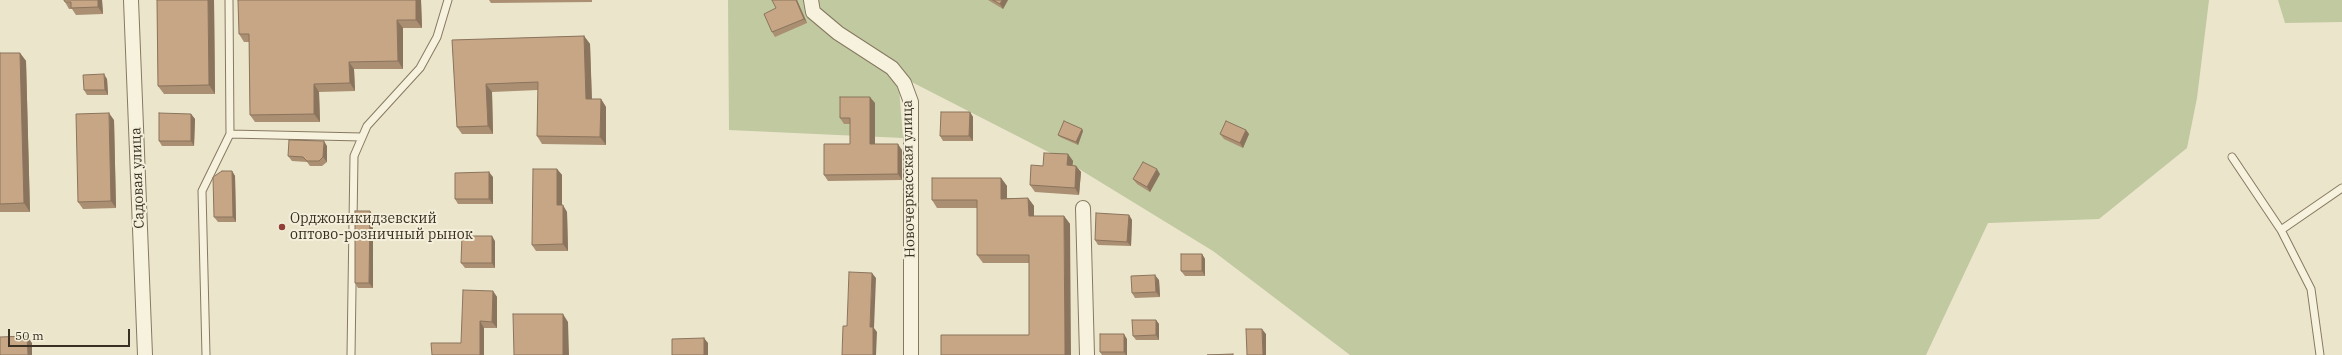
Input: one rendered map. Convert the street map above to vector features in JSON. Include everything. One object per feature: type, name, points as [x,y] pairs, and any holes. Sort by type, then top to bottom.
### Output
[{"type":"street","name":"Садовая улица","points":[[131,0],[145,355]]},
{"type":"street","name":"Новочеркасская улица","points":[[811,0],[813,12],[838,33],[892,68],[904,83],[910,102],[910,355]]},
{"type":"street","points":[[1083,208],[1088,355]]},
{"type":"lane","points":[[206,355],[202,191],[230,134],[229,0]]},
{"type":"lane","points":[[351,355],[354,156],[367,126],[420,68],[437,36],[448,0]]},
{"type":"lane","points":[[230,134],[362,137]]},
{"type":"lane","points":[[2232,157],[2281,230],[2311,289],[2320,355]]},
{"type":"lane","points":[[2281,230],[2342,188]]},
{"type":"green space","points":[[728,0],[2209,0],[2197,98],[2187,148],[2099,219],[1988,223],[1926,355],[1350,355],[1213,251],[1066,161],[898,75],[903,138],[729,130]]},
{"type":"green space","points":[[2278,0],[2342,0],[2342,22],[2285,23]]},
{"type":"building","points":[[64,0],[98,0],[98,7],[71,8],[71,2],[65,2]]},
{"type":"building","points":[[157,0],[208,0],[209,85],[158,86]]},
{"type":"building","points":[[238,0],[416,0],[416,20],[397,20],[398,61],[349,62],[350,83],[314,84],[314,114],[250,115],[249,34],[239,34]]},
{"type":"building","points":[[772,0],[796,0],[804,19],[772,32],[764,14],[776,8]]},
{"type":"building","points":[[993,0],[1002,0],[1000,4]]},
{"type":"building","points":[[584,36],[586,99],[601,99],[600,137],[537,136],[538,82],[486,84],[488,126],[457,127],[452,40]]},
{"type":"building","points":[[0,53],[20,53],[24,203],[0,204]]},
{"type":"building","points":[[104,74],[105,90],[84,90],[83,75]]},
{"type":"building","points":[[840,97],[870,97],[870,144],[898,144],[898,174],[824,175],[824,144],[850,144],[850,118],[840,118]]},
{"type":"building","points":[[941,112],[970,112],[969,136],[940,136]]},
{"type":"building","points":[[109,113],[111,201],[78,202],[76,114]]},
{"type":"building","points":[[159,113],[191,114],[191,141],[159,141]]},
{"type":"building","points":[[1064,121],[1082,129],[1076,142],[1058,135]]},
{"type":"building","points":[[1226,121],[1246,130],[1240,143],[1220,134]]},
{"type":"building","points":[[289,140],[324,141],[323,157],[319,161],[307,161],[303,157],[288,156]]},
{"type":"building","points":[[1044,153],[1068,154],[1067,165],[1076,166],[1075,188],[1030,185],[1031,165],[1043,166]]},
{"type":"building","points":[[1143,162],[1157,169],[1147,187],[1133,179]]},
{"type":"building","points":[[533,169],[557,169],[557,205],[563,205],[563,244],[532,245]]},
{"type":"building","points":[[222,171],[232,171],[233,217],[214,217],[213,177]]},
{"type":"building","points":[[489,172],[489,199],[455,199],[455,173]]},
{"type":"building","points":[[932,178],[1001,178],[1001,199],[1028,198],[1029,216],[1064,216],[1065,355],[941,355],[941,335],[1029,335],[1029,255],[977,255],[977,200],[932,200]]},
{"type":"building","points":[[355,211],[370,211],[369,283],[355,283]]},
{"type":"building","points":[[1096,213],[1129,215],[1127,242],[1095,240]]},
{"type":"building","points":[[462,236],[492,236],[492,263],[461,263]]},
{"type":"building","points":[[1181,254],[1202,254],[1202,271],[1181,271]]},
{"type":"building","points":[[849,272],[872,273],[870,327],[873,327],[873,355],[842,355],[843,326],[847,326]]},
{"type":"building","points":[[1155,275],[1156,292],[1132,293],[1131,276]]},
{"type":"building","points":[[463,290],[493,291],[492,322],[480,321],[480,355],[432,355],[431,343],[461,343]]},
{"type":"building","points":[[513,314],[563,314],[563,355],[514,355]]},
{"type":"building","points":[[1132,320],[1156,320],[1156,335],[1133,336]]},
{"type":"building","points":[[1246,329],[1262,329],[1263,355],[1247,355]]},
{"type":"building","points":[[1100,334],[1124,334],[1124,352],[1100,352]]},
{"type":"building","points":[[27,336],[28,355],[0,355],[0,337]]},
{"type":"building","points":[[704,338],[704,355],[672,355],[672,339]]},
{"type":"building","points":[[1233,354],[1233,355],[1207,355]]},
{"type":"place","name":"Орджоникидзевский оптово-розничный рынок","points":[[282,227]]}]
